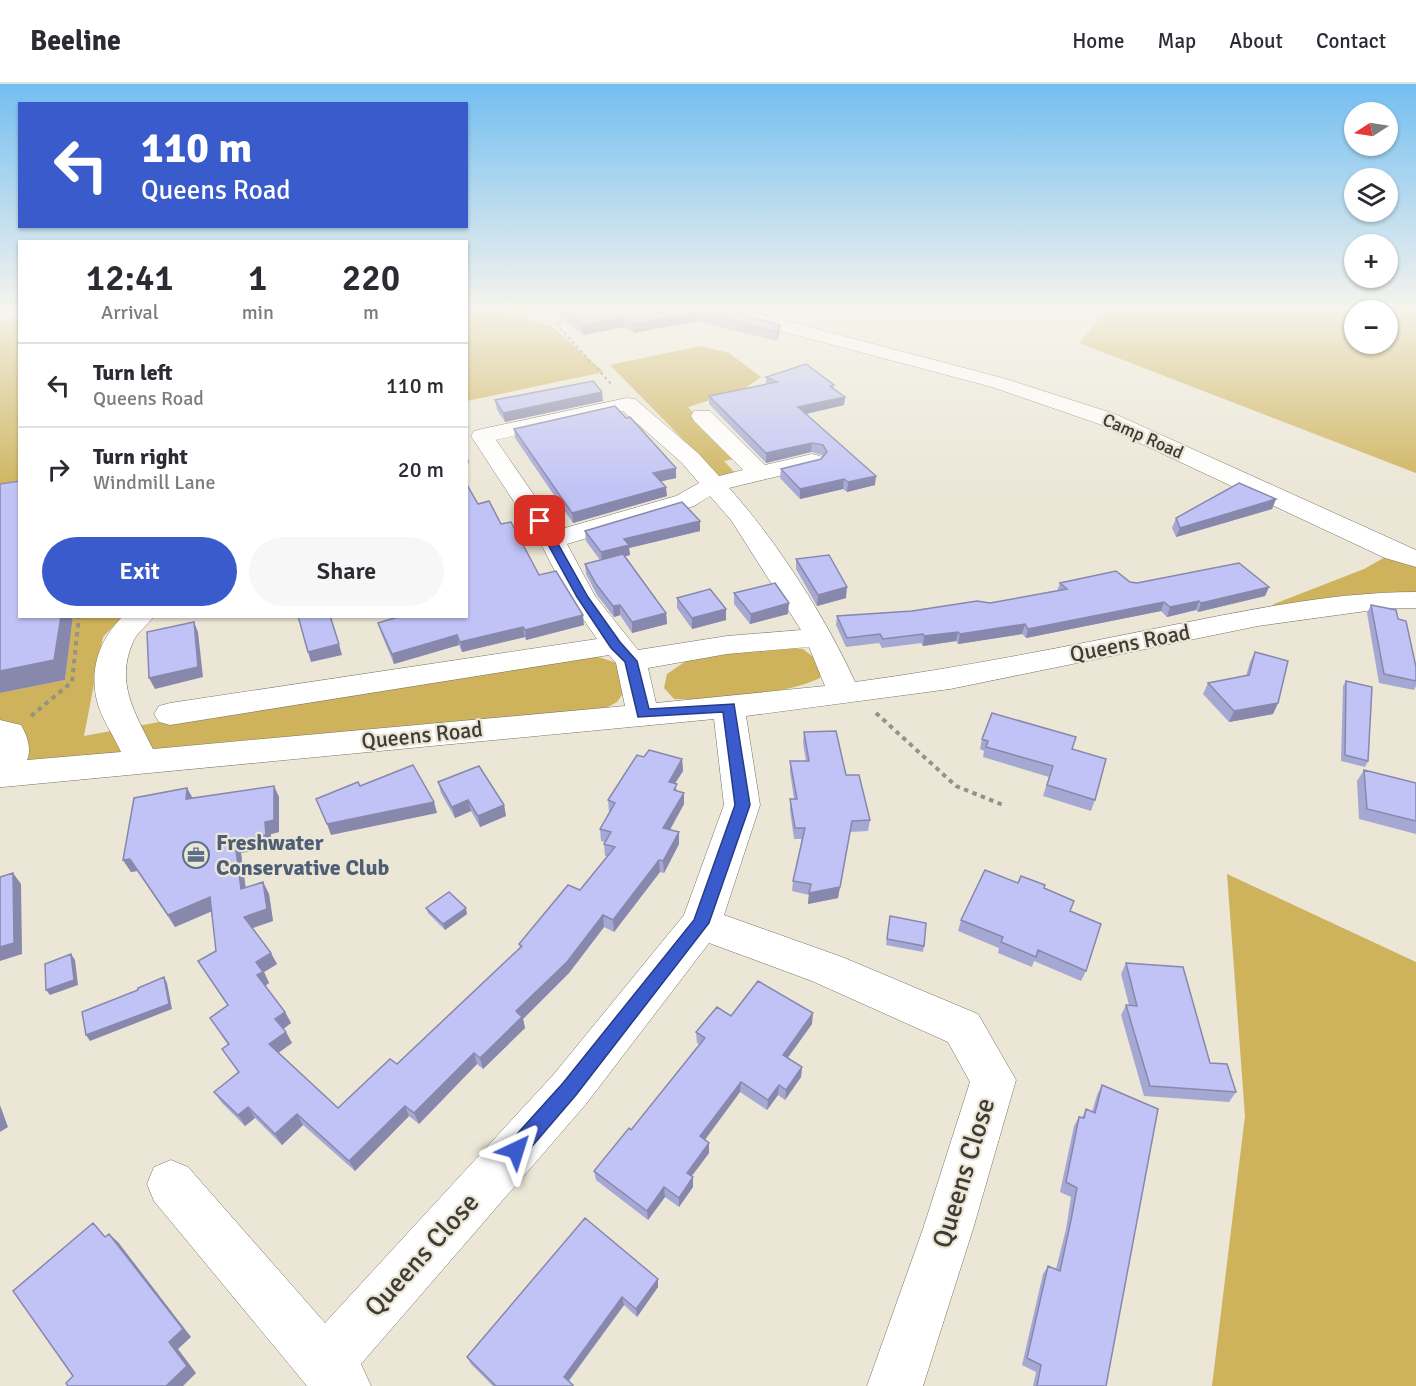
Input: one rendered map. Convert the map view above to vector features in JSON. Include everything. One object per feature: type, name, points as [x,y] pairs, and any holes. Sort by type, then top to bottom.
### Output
[{"type":"street","name":"Camp Road","points":[[957,370],[1107,419],[1394,552],[1416,559]]},
{"type":"street","points":[[643,714],[642,700],[623,653],[582,597],[552,540],[482,436],[627,404],[690,458],[741,516],[820,637],[849,693]]},
{"type":"street","points":[[702,416],[760,473]]},
{"type":"street","points":[[552,540],[685,501],[714,484],[812,461]]},
{"type":"street","name":"Queens Road","points":[[2,775],[729,707],[849,693],[950,679],[1258,617],[1388,600],[1416,600]]},
{"type":"street","points":[[138,618],[119,637],[110,670],[113,702],[143,762]]},
{"type":"street","points":[[170,714],[623,653],[820,637]]},
{"type":"street","name":"Queens Close","points":[[171,1184],[333,1375],[570,1089],[701,923],[742,805],[729,707]]},
{"type":"street","points":[[2,775],[13,754],[5,732]]},
{"type":"street","name":"Queens Close","points":[[701,923],[827,969],[963,1028],[993,1080],[948,1229],[895,1386]]},
{"type":"path","points":[[597,370],[627,404]]},
{"type":"path","points":[[5,732],[72,682],[79,618]]},
{"type":"path","points":[[849,693],[957,786],[1003,805]]},
{"type":"shaded area","points":[[0,370],[18,370],[18,500],[0,503]]},
{"type":"shaded area","points":[[468,370],[601,370],[604,372],[468,401]]},
{"type":"shaded area","points":[[615,370],[751,370],[761,377],[744,389],[688,407],[739,458],[724,461],[737,475],[722,479]]},
{"type":"shaded area","points":[[1148,370],[1416,370],[1416,473]]},
{"type":"shaded area","points":[[1394,552],[1416,563],[1416,597],[1258,617],[1274,604],[1364,569]]},
{"type":"shaded area","points":[[73,618],[121,618],[103,637],[84,736],[170,720],[595,656],[624,665],[631,682],[617,702],[599,712],[0,773],[0,693],[65,680]]},
{"type":"shaded area","points":[[771,645],[803,649],[821,663],[820,678],[788,689],[728,698],[674,699],[664,688],[667,674],[686,661]]},
{"type":"shaded area","points":[[1227,874],[1416,962],[1416,1386],[1212,1386],[1245,1116]]},
{"type":"building","points":[[788,370],[814,370],[834,385],[830,386],[845,397],[798,407],[876,476],[848,482],[844,479],[800,489],[781,469],[821,459],[827,452],[823,445],[812,443],[766,453],[709,396],[777,382],[766,377]]},
{"type":"building","points":[[593,381],[602,392],[503,413],[495,400]]},
{"type":"building","points":[[615,406],[626,418],[630,417],[676,468],[653,473],[666,487],[572,513],[514,429]]},
{"type":"building","points":[[18,481],[18,618],[61,618],[54,660],[0,671],[0,484]]},
{"type":"building","points":[[1239,483],[1276,499],[1180,528],[1176,518]]},
{"type":"building","points":[[468,486],[478,504],[489,501],[501,524],[511,522],[539,575],[556,571],[583,615],[525,630],[523,627],[460,642],[457,635],[392,654],[378,623],[394,618],[468,618]]},
{"type":"building","points":[[682,502],[700,521],[624,539],[629,545],[601,552],[585,531]]},
{"type":"building","points":[[623,554],[666,613],[632,622],[620,605],[613,606],[596,584],[585,564]]},
{"type":"building","points":[[829,555],[847,587],[818,595],[796,559]]},
{"type":"building","points":[[1239,563],[1269,587],[1201,603],[1199,601],[1170,607],[1164,602],[1028,629],[1025,624],[960,634],[958,632],[924,636],[923,634],[883,639],[880,634],[847,638],[837,616],[912,611],[977,601],[990,603],[1067,589],[1060,583],[1116,571],[1130,582],[1137,583]]},
{"type":"building","points":[[775,583],[789,603],[751,614],[734,593]]},
{"type":"building","points":[[710,589],[726,609],[692,618],[677,598]]},
{"type":"building","points":[[1371,605],[1396,610],[1398,619],[1406,621],[1416,667],[1416,681],[1384,674]]},
{"type":"building","points":[[299,618],[331,618],[339,644],[308,652]]},
{"type":"building","points":[[194,622],[198,667],[149,678],[147,632]]},
{"type":"building","points":[[1255,652],[1288,661],[1278,703],[1234,711],[1208,683],[1249,675]]},
{"type":"building","points":[[1346,681],[1372,687],[1368,761],[1345,755]]},
{"type":"building","points":[[992,713],[1076,737],[1072,749],[1106,759],[1095,800],[1047,785],[1053,766],[986,747],[988,741],[982,739]]},
{"type":"building","points":[[836,731],[846,775],[859,775],[870,820],[852,821],[840,887],[809,893],[811,884],[793,881],[805,828],[795,828],[790,799],[797,799],[790,761],[809,761],[804,732]]},
{"type":"building","points":[[649,750],[682,759],[669,782],[677,784],[674,790],[684,793],[663,828],[679,832],[663,861],[659,860],[613,920],[603,915],[567,962],[516,1011],[522,1017],[480,1058],[474,1053],[414,1113],[405,1106],[349,1161],[297,1114],[275,1134],[248,1107],[238,1115],[214,1092],[239,1072],[222,1049],[229,1044],[210,1018],[228,1005],[198,961],[216,951],[210,897],[168,915],[130,859],[123,860],[134,798],[187,788],[186,799],[274,786],[274,820],[265,822],[266,835],[235,842],[241,889],[263,882],[267,909],[244,917],[271,953],[256,962],[263,972],[257,975],[285,1012],[275,1019],[286,1032],[269,1044],[338,1108],[390,1059],[397,1064],[522,946],[519,944],[568,885],[580,890],[615,847],[604,844],[611,832],[600,829],[615,803],[608,800],[637,755],[644,757]]},
{"type":"building","points":[[413,765],[434,802],[327,824],[316,799],[358,782],[360,786]]},
{"type":"building","points":[[479,766],[504,805],[478,816],[468,800],[452,807],[438,782]]},
{"type":"building","points":[[1364,770],[1416,783],[1416,821],[1367,809]]},
{"type":"building","points":[[985,870],[1018,883],[1021,876],[1045,885],[1044,888],[1074,901],[1070,911],[1101,924],[1086,971],[1038,950],[1036,957],[1001,942],[1003,937],[961,920]]},
{"type":"building","points":[[13,873],[14,943],[0,947],[0,877]]},
{"type":"building","points":[[449,892],[466,908],[443,924],[426,908]]},
{"type":"building","points":[[890,916],[926,923],[924,946],[887,939]]},
{"type":"building","points":[[71,954],[74,980],[46,990],[45,964]]},
{"type":"building","points":[[1126,963],[1183,967],[1210,1063],[1227,1064],[1236,1092],[1150,1086],[1126,1005],[1137,1006]]},
{"type":"building","points":[[164,977],[169,1004],[86,1035],[82,1012]]},
{"type":"building","points":[[758,981],[813,1013],[783,1055],[802,1067],[786,1090],[779,1085],[768,1100],[741,1082],[700,1136],[709,1143],[687,1173],[693,1177],[679,1198],[664,1187],[647,1211],[594,1171],[629,1128],[631,1130],[705,1038],[696,1032],[717,1007],[731,1016]]},
{"type":"building","points":[[1102,1085],[1158,1109],[1106,1386],[1037,1386],[1041,1365],[1027,1358],[1048,1266],[1060,1271],[1077,1188],[1066,1182],[1079,1117],[1084,1118],[1086,1109],[1095,1113]]},
{"type":"building","points":[[585,1218],[658,1279],[636,1309],[622,1297],[564,1377],[572,1386],[496,1386],[467,1357]]},
{"type":"building","points":[[93,1223],[105,1237],[109,1234],[183,1329],[169,1342],[187,1366],[166,1386],[68,1386],[66,1383],[73,1376],[13,1291]]},
{"type":"place","name":"Freshwater Conservative Club","points":[[196,855]]},
{"type":"route","points":[[516,1150],[570,1089],[701,923],[742,805],[729,707],[643,714],[642,700],[631,661],[616,645],[582,597],[540,521]]}]
